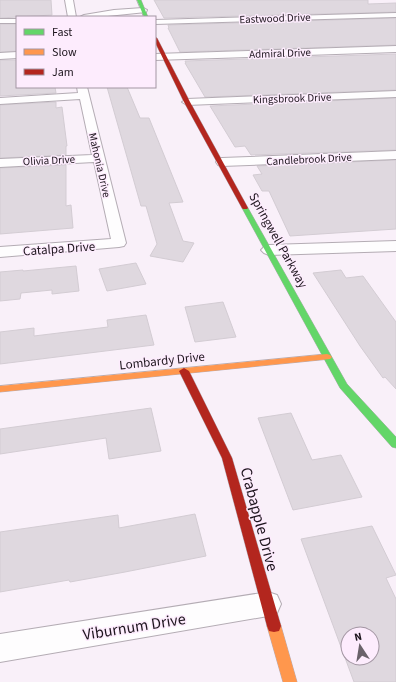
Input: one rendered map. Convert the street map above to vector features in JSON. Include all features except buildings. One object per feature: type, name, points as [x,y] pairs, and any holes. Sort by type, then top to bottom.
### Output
[{"type":"street","points":[[69,0],[72,16]]},
{"type":"street","points":[[90,16],[114,12],[144,14],[138,0]]},
{"type":"street","name":"Eastwood Drive","points":[[156,22],[396,15]]},
{"type":"street","points":[[0,21],[16,21]]},
{"type":"street","name":"Springwell Parkway","points":[[156,43],[159,57],[222,162],[343,386],[396,444]]},
{"type":"street","name":"Admiral Drive","points":[[159,57],[396,48]]},
{"type":"street","points":[[0,56],[16,55]]},
{"type":"street","points":[[0,101],[83,92]]},
{"type":"street","name":"Mahonia Drive","points":[[83,92],[97,158],[118,243]]},
{"type":"street","name":"Kingsbrook Drive","points":[[187,102],[396,94]]},
{"type":"street","name":"Candlebrook Drive","points":[[222,162],[396,155]]},
{"type":"street","name":"Olivia Drive","points":[[0,162],[97,158]]},
{"type":"street","name":"Catalpa Drive","points":[[0,252],[118,243]]},
{"type":"street","points":[[269,250],[396,246]]},
{"type":"street","name":"Lombardy Drive","points":[[0,389],[327,357]]},
{"type":"street","name":"Crabapple Drive","points":[[184,371],[228,458],[290,682]]},
{"type":"street","name":"Viburnum Drive","points":[[0,648],[268,604]]},
{"type":"traffic: fast","points":[[139,0],[146,16]]},
{"type":"traffic: fast","points":[[245,208],[343,386],[396,444]]},
{"type":"traffic: slow","points":[[0,389],[327,357]]},
{"type":"traffic: slow","points":[[274,626],[290,682]]},
{"type":"traffic: jam","points":[[156,40],[187,102],[245,208]]},
{"type":"traffic: jam","points":[[184,371],[227,458],[274,626]]}]
